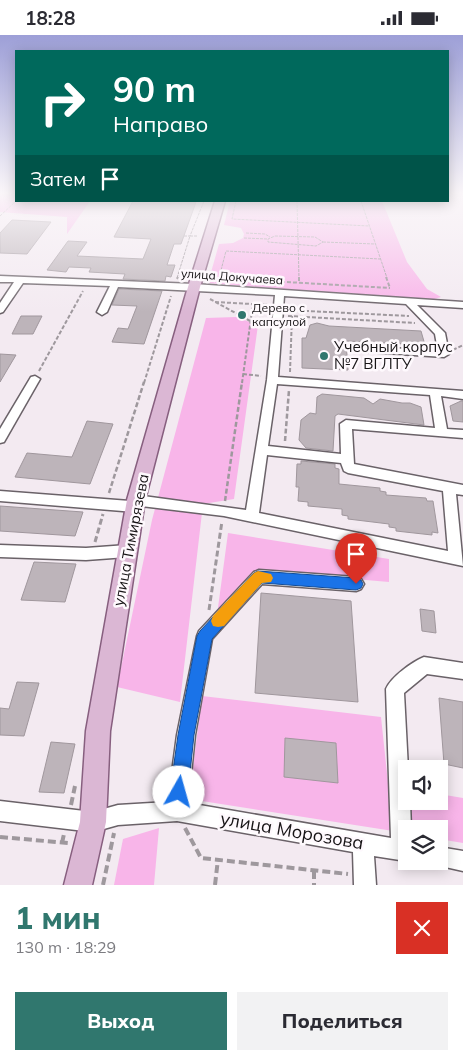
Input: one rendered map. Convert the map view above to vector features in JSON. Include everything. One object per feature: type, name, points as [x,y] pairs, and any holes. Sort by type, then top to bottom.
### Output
[{"type":"main road","name":"улица Тимирязева","points":[[78,885],[97,838],[98,731],[135,503],[210,233]]},
{"type":"street","name":"улица Докучаева","points":[[0,279],[194,287],[463,305]]},
{"type":"street","points":[[0,311],[20,280]]},
{"type":"street","points":[[102,312],[115,284]]},
{"type":"street","points":[[252,517],[272,379],[280,293]]},
{"type":"street","points":[[358,349],[444,354],[440,333],[409,302]]},
{"type":"street","points":[[0,439],[35,379]]},
{"type":"street","points":[[272,379],[463,395]]},
{"type":"street","points":[[435,392],[442,433]]},
{"type":"street","points":[[463,434],[346,424],[348,468],[463,490]]},
{"type":"street","points":[[262,450],[347,459]]},
{"type":"street","points":[[0,495],[106,504],[135,503],[224,511],[459,559],[449,487]]},
{"type":"street","points":[[0,551],[92,553],[127,551]]},
{"type":"street","points":[[177,811],[186,735],[205,636],[258,577],[356,584]]},
{"type":"street","points":[[402,820],[395,689],[424,665],[463,671]]},
{"type":"street","name":"улица Морозова","points":[[0,811],[97,838],[118,815],[177,811],[398,850]]},
{"type":"street","points":[[363,843],[365,880]]},
{"type":"street","points":[[448,858],[463,861]]},
{"type":"path","points":[[92,553],[191,233]]},
{"type":"path","points":[[246,233],[265,234],[270,237],[315,237],[323,242],[375,244]]},
{"type":"path","points":[[298,233],[299,283]]},
{"type":"path","points":[[263,281],[390,288],[371,233]]},
{"type":"path","points":[[184,236],[209,237]]},
{"type":"path","points":[[244,238],[268,239],[270,237]]},
{"type":"path","points":[[268,239],[268,242],[274,244],[316,246],[323,242]]},
{"type":"path","points":[[227,279],[218,278],[226,251],[380,259]]},
{"type":"path","points":[[35,379],[87,283]]},
{"type":"path","points":[[250,321],[214,302],[253,304],[278,310],[432,324]]},
{"type":"path","points":[[205,636],[216,571],[253,304]]},
{"type":"path","points":[[278,310],[423,317]]},
{"type":"path","points":[[243,374],[272,379]]},
{"type":"path","points":[[177,811],[201,858],[314,871],[365,880]]},
{"type":"path","points":[[0,837],[97,838],[118,815]]},
{"type":"path","points":[[97,838],[103,885]]},
{"type":"path","points":[[215,885],[218,859]]},
{"type":"path","points":[[314,871],[314,885]]},
{"type":"shaded area","points":[[395,233],[407,262],[427,289],[441,297],[428,301],[208,283],[219,244],[233,243],[243,238],[244,234]]},
{"type":"shaded area","points":[[236,317],[258,325],[234,499],[203,504],[180,702],[117,687],[152,520],[206,318]]},
{"type":"shaded area","points":[[228,533],[389,559],[389,582],[262,571],[217,615]]},
{"type":"shaded area","points":[[202,696],[381,717],[388,783],[398,785],[398,810],[448,810],[448,796],[463,798],[463,843],[448,840],[448,820],[398,820],[398,832],[189,799]]},
{"type":"shaded area","points":[[159,828],[154,885],[114,885],[123,839]]},
{"type":"building","points":[[0,233],[43,233],[27,254],[0,253]]},
{"type":"building","points":[[116,233],[185,233],[181,244],[174,244],[167,265],[175,265],[171,277],[166,276],[165,281],[123,279],[125,274],[89,272],[91,268],[69,267],[66,272],[47,270],[68,241],[87,242],[77,256],[143,259],[151,239],[114,237]]},
{"type":"building","points":[[119,289],[162,291],[144,344],[112,342],[118,328],[128,329],[137,306],[112,305]]},
{"type":"building","points":[[21,316],[42,316],[33,334],[12,334]]},
{"type":"building","name":"Учебный корпус №7 ВГЛТУ","points":[[317,323],[329,326],[421,331],[425,345],[346,341],[348,370],[302,368],[302,338],[306,338],[310,325]]},
{"type":"building","points":[[0,354],[16,355],[0,382]]},
{"type":"building","points":[[322,394],[364,398],[373,404],[380,399],[410,403],[421,407],[424,425],[338,414],[335,416],[333,451],[306,448],[299,440],[301,420],[310,413],[316,414],[317,397]]},
{"type":"building","points":[[463,401],[463,422],[453,421],[450,406]]},
{"type":"building","points":[[87,421],[113,424],[90,484],[15,477],[27,453],[72,457]]},
{"type":"building","points":[[301,461],[335,464],[335,468],[339,469],[339,484],[380,488],[380,491],[386,492],[386,495],[426,498],[427,501],[433,501],[438,533],[432,532],[432,535],[396,531],[396,528],[389,527],[389,524],[348,519],[348,516],[342,515],[342,509],[308,506],[308,502],[298,501],[299,487],[296,487],[297,464],[301,464]]},
{"type":"building","points":[[0,506],[83,512],[75,536],[0,531]]},
{"type":"building","points":[[34,562],[76,564],[65,602],[21,600]]},
{"type":"building","points":[[261,593],[351,601],[358,702],[255,693]]},
{"type":"building","points":[[420,609],[434,611],[436,633],[422,631]]},
{"type":"building","points":[[17,682],[39,683],[24,736],[0,735],[0,708],[9,709]]},
{"type":"building","points":[[439,698],[463,702],[463,768],[448,765],[448,760],[444,760]]},
{"type":"building","points":[[285,738],[336,743],[338,783],[284,777]]},
{"type":"building","points":[[51,742],[75,744],[64,793],[39,792]]},
{"type":"slow traffic","points":[[218,621],[258,577],[266,578]]},
{"type":"place","name":"Дерево с капсулой","points":[[242,315]]},
{"type":"place","name":"Учебный корпус №7 ВГЛТУ","points":[[324,356]]},
{"type":"route","points":[[179,792],[186,735],[205,636],[258,577],[356,584]]}]
